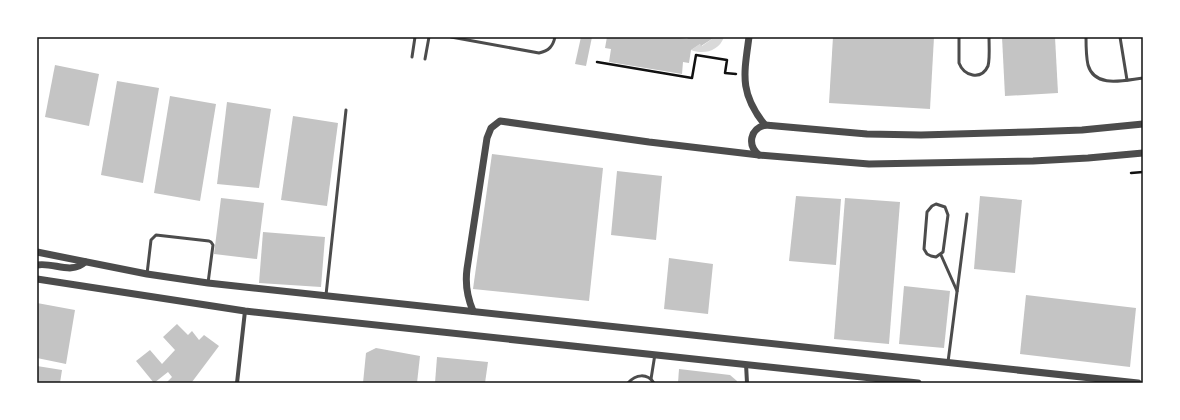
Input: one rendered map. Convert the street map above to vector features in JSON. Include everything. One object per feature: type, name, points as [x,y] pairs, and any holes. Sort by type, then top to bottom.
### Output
[{"type":"street","points":[[748,37],[744,76],[750,102],[765,125]]},
{"type":"street","points":[[472,311],[467,295],[467,269],[487,138],[491,128],[500,121],[649,142],[759,155],[869,164],[1041,160],[1143,154]]},
{"type":"street","points":[[759,155],[752,148],[751,138],[756,129],[765,125],[867,134],[921,135],[1082,130],[1143,124]]},
{"type":"street","points":[[37,252],[147,274],[208,283],[1138,383]]},
{"type":"street","points":[[37,265],[75,269],[79,268],[85,262]]},
{"type":"street","points":[[37,279],[245,311],[746,364],[881,381],[918,383]]},
{"type":"street","points":[[237,383],[245,311]]},
{"type":"street","points":[[746,364],[747,383]]},
{"type":"lane","points":[[412,57],[415,37]]},
{"type":"lane","points":[[425,59],[429,37]]},
{"type":"lane","points":[[451,37],[540,53],[547,51],[550,48],[555,37]]},
{"type":"lane","points":[[959,37],[960,67],[966,73],[974,75],[982,73],[988,66],[989,37]]},
{"type":"lane","points":[[1086,37],[1087,61],[1091,71],[1098,78],[1108,81],[1143,78]]},
{"type":"lane","points":[[1120,37],[1127,80]]},
{"type":"lane","points":[[326,296],[346,110]]},
{"type":"lane","points":[[941,255],[936,257],[931,256],[927,254],[924,249],[927,212],[936,204],[945,207],[948,215],[944,248],[941,255],[957,292]]},
{"type":"lane","points":[[948,362],[967,214]]},
{"type":"lane","points":[[147,274],[151,240],[156,235],[209,241],[213,245],[208,283]]},
{"type":"lane","points":[[651,379],[655,354]]},
{"type":"lane","points":[[628,383],[636,376],[641,375],[651,379],[654,383]]},
{"type":"path","points":[[597,62],[692,78],[696,55],[727,60],[725,73],[744,76]]},
{"type":"path","points":[[1131,173],[1143,172]]},
{"type":"shaded area","points":[[715,37],[724,37],[719,46],[715,49],[706,52],[691,50],[700,44],[702,46]]},
{"type":"building","points":[[581,37],[592,37],[586,66],[575,64]]},
{"type":"building","points":[[607,37],[672,37],[687,39],[690,37],[715,37],[701,46],[700,44],[691,50],[689,63],[683,62],[682,74],[609,62],[611,49],[605,48]]},
{"type":"building","points":[[833,37],[934,37],[930,109],[829,103]]},
{"type":"building","points":[[1002,37],[1055,37],[1058,93],[1005,96]]},
{"type":"building","points":[[55,65],[99,74],[89,126],[45,117]]},
{"type":"building","points":[[117,81],[159,88],[143,183],[101,175]]},
{"type":"building","points":[[170,96],[216,104],[200,201],[154,193]]},
{"type":"building","points":[[227,102],[271,109],[259,188],[217,184]]},
{"type":"building","points":[[293,116],[338,123],[327,206],[281,200]]},
{"type":"building","points":[[492,154],[603,168],[589,301],[473,289]]},
{"type":"building","points":[[617,171],[662,176],[656,240],[611,235]]},
{"type":"building","points":[[796,196],[841,199],[836,265],[789,261]]},
{"type":"building","points":[[980,196],[1022,200],[1015,273],[974,269]]},
{"type":"building","points":[[221,198],[264,203],[257,259],[214,254]]},
{"type":"building","points":[[845,198],[900,202],[889,344],[834,339]]},
{"type":"building","points":[[263,232],[325,237],[321,287],[259,283]]},
{"type":"building","points":[[669,258],[713,264],[708,314],[664,309]]},
{"type":"building","points":[[904,286],[950,291],[944,348],[899,344]]},
{"type":"building","points":[[1026,295],[1136,308],[1130,367],[1020,354]]},
{"type":"building","points":[[37,303],[75,310],[66,364],[37,358]]},
{"type":"building","points":[[177,324],[188,335],[192,331],[199,340],[204,335],[219,346],[192,382],[194,383],[166,383],[172,377],[168,372],[154,383],[136,361],[150,350],[162,364],[175,350],[163,337]]},
{"type":"building","points":[[376,348],[420,356],[417,383],[363,383],[366,353]]},
{"type":"building","points":[[437,357],[488,362],[485,383],[435,383]]},
{"type":"building","points":[[37,366],[62,370],[60,383],[37,383]]},
{"type":"building","points":[[679,369],[730,375],[737,381],[737,383],[678,383]]}]
